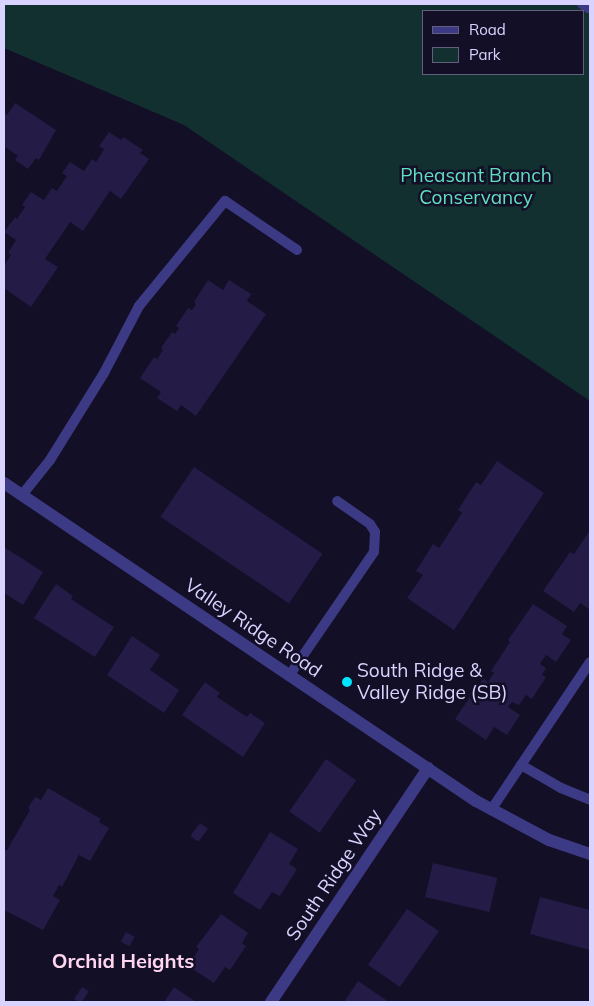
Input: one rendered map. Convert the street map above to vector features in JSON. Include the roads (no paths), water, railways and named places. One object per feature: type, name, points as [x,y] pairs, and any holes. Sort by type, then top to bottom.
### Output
[{"type":"street","name":"Valley Ridge Road","points":[[4,483],[491,810],[549,840],[590,854]]},
{"type":"street","name":"South Ridge Way","points":[[271,1002],[428,768]]},
{"type":"lane","points":[[582,4],[590,9]]},
{"type":"lane","points":[[22,495],[55,452],[104,373],[139,306],[225,201],[297,250]]},
{"type":"lane","points":[[289,676],[374,552],[375,532],[370,524],[337,501]]},
{"type":"lane","points":[[491,810],[590,662]]},
{"type":"lane","points":[[521,765],[561,788],[590,800]]},
{"type":"place","name":"South Ridge & Valley Ridge (SB)","points":[[347,682]]},
{"type":"district","name":"Orchid Heights","points":[[123,960]]},
{"type":"park label","name":"Pheasant Branch Conservancy","points":[[476,187]]}]
